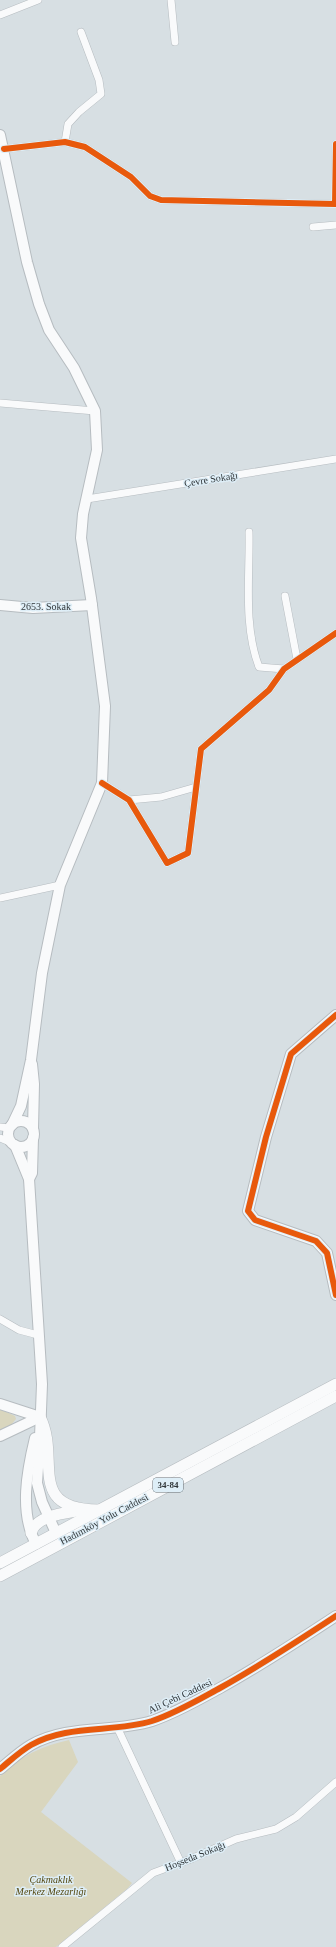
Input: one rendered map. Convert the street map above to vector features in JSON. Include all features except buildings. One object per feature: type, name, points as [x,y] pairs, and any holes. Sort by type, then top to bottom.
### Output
[{"type":"main road","points":[[2,143],[27,262],[38,304],[49,330],[74,368],[95,411],[97,450],[83,514],[81,538],[92,605],[105,706],[102,783],[60,885],[42,973],[31,1060],[21,1106],[7,1127],[8,1136],[14,1144],[29,1179],[42,1384],[37,1483],[42,1502],[56,1533],[55,1542],[47,1550],[36,1544],[31,1533],[26,1494],[28,1470],[40,1417]]},
{"type":"main road","name":"2653. Sokak","points":[[0,605],[33,608],[92,605]]},
{"type":"main road","points":[[336,1015],[291,1054],[266,1137],[248,1210],[254,1220],[316,1240],[327,1253],[336,1295]]},
{"type":"main road","points":[[29,1179],[32,1173],[34,1084],[31,1060]]},
{"type":"main road","points":[[7,1127],[23,1121],[27,1123],[33,1134]]},
{"type":"main road","points":[[14,1144],[23,1146],[27,1145],[33,1134]]},
{"type":"main road","name":"Hadımköy Yolu Caddesi","points":[[0,1563],[336,1384]]},
{"type":"main road","name":"Hadımköy Yolu Caddesi","points":[[0,1576],[336,1396]]},
{"type":"main road","points":[[0,1404],[40,1417]]},
{"type":"main road","points":[[0,1436],[40,1417]]},
{"type":"main road","points":[[40,1417],[46,1433],[49,1476],[52,1490],[61,1502],[84,1510]]},
{"type":"main road","points":[[31,1533],[37,1523],[50,1517],[84,1510],[99,1510]]},
{"type":"main road","name":"Ali Çebi Caddesi","points":[[0,1769],[32,1744],[80,1731],[151,1721],[198,1700],[253,1670],[336,1616]]},
{"type":"street","points":[[0,15],[38,0]]},
{"type":"street","points":[[171,0],[175,42]]},
{"type":"street","points":[[65,142],[68,124],[79,112],[101,94],[99,80],[81,32]]},
{"type":"street","points":[[2,143],[65,142],[85,147],[131,177],[150,196],[161,200],[335,204],[336,144]]},
{"type":"street","points":[[313,228],[336,225]]},
{"type":"street","points":[[0,403],[95,411]]},
{"type":"street","name":"Çevre Sokağı","points":[[87,499],[336,459]]},
{"type":"street","points":[[250,532],[250,632],[255,654],[260,667],[284,669]]},
{"type":"street","points":[[285,596],[297,659]]},
{"type":"street","points":[[102,783],[129,800],[167,864],[188,853],[201,749],[269,690],[284,669],[336,633]]},
{"type":"street","points":[[129,800],[161,797],[196,787]]},
{"type":"street","points":[[0,898],[60,885]]},
{"type":"street","points":[[0,1138],[14,1144]]},
{"type":"street","points":[[0,1319],[19,1330],[38,1334]]},
{"type":"street","points":[[116,1727],[181,1863]]},
{"type":"street","name":"Hoşseda Sokağı","points":[[62,1947],[153,1873],[181,1863],[236,1839],[276,1829],[296,1817],[336,1782]]},
{"type":"green space","points":[[0,1409],[15,1416],[16,1419],[11,1425],[0,1430]]},
{"type":"green space","name":"Çakmaklık Merkez Mezarlığı","points":[[69,1740],[78,1762],[41,1812],[132,1883],[128,1888],[56,1947],[0,1947],[0,1776],[24,1757],[50,1745]]},
{"type":"cycle path","points":[[4,149],[65,142],[85,147],[131,177],[150,196],[161,200],[335,204],[336,144]]},
{"type":"cycle path","points":[[102,783],[129,800],[167,863],[188,853],[201,749],[269,690],[284,669],[336,633]]},
{"type":"cycle path","points":[[336,1015],[291,1054],[266,1137],[248,1211],[255,1220],[316,1241],[327,1253],[336,1295]]},
{"type":"cycle path","points":[[0,1769],[31,1745],[45,1738],[75,1731],[137,1725],[170,1714],[195,1702],[250,1671],[336,1616]]}]
